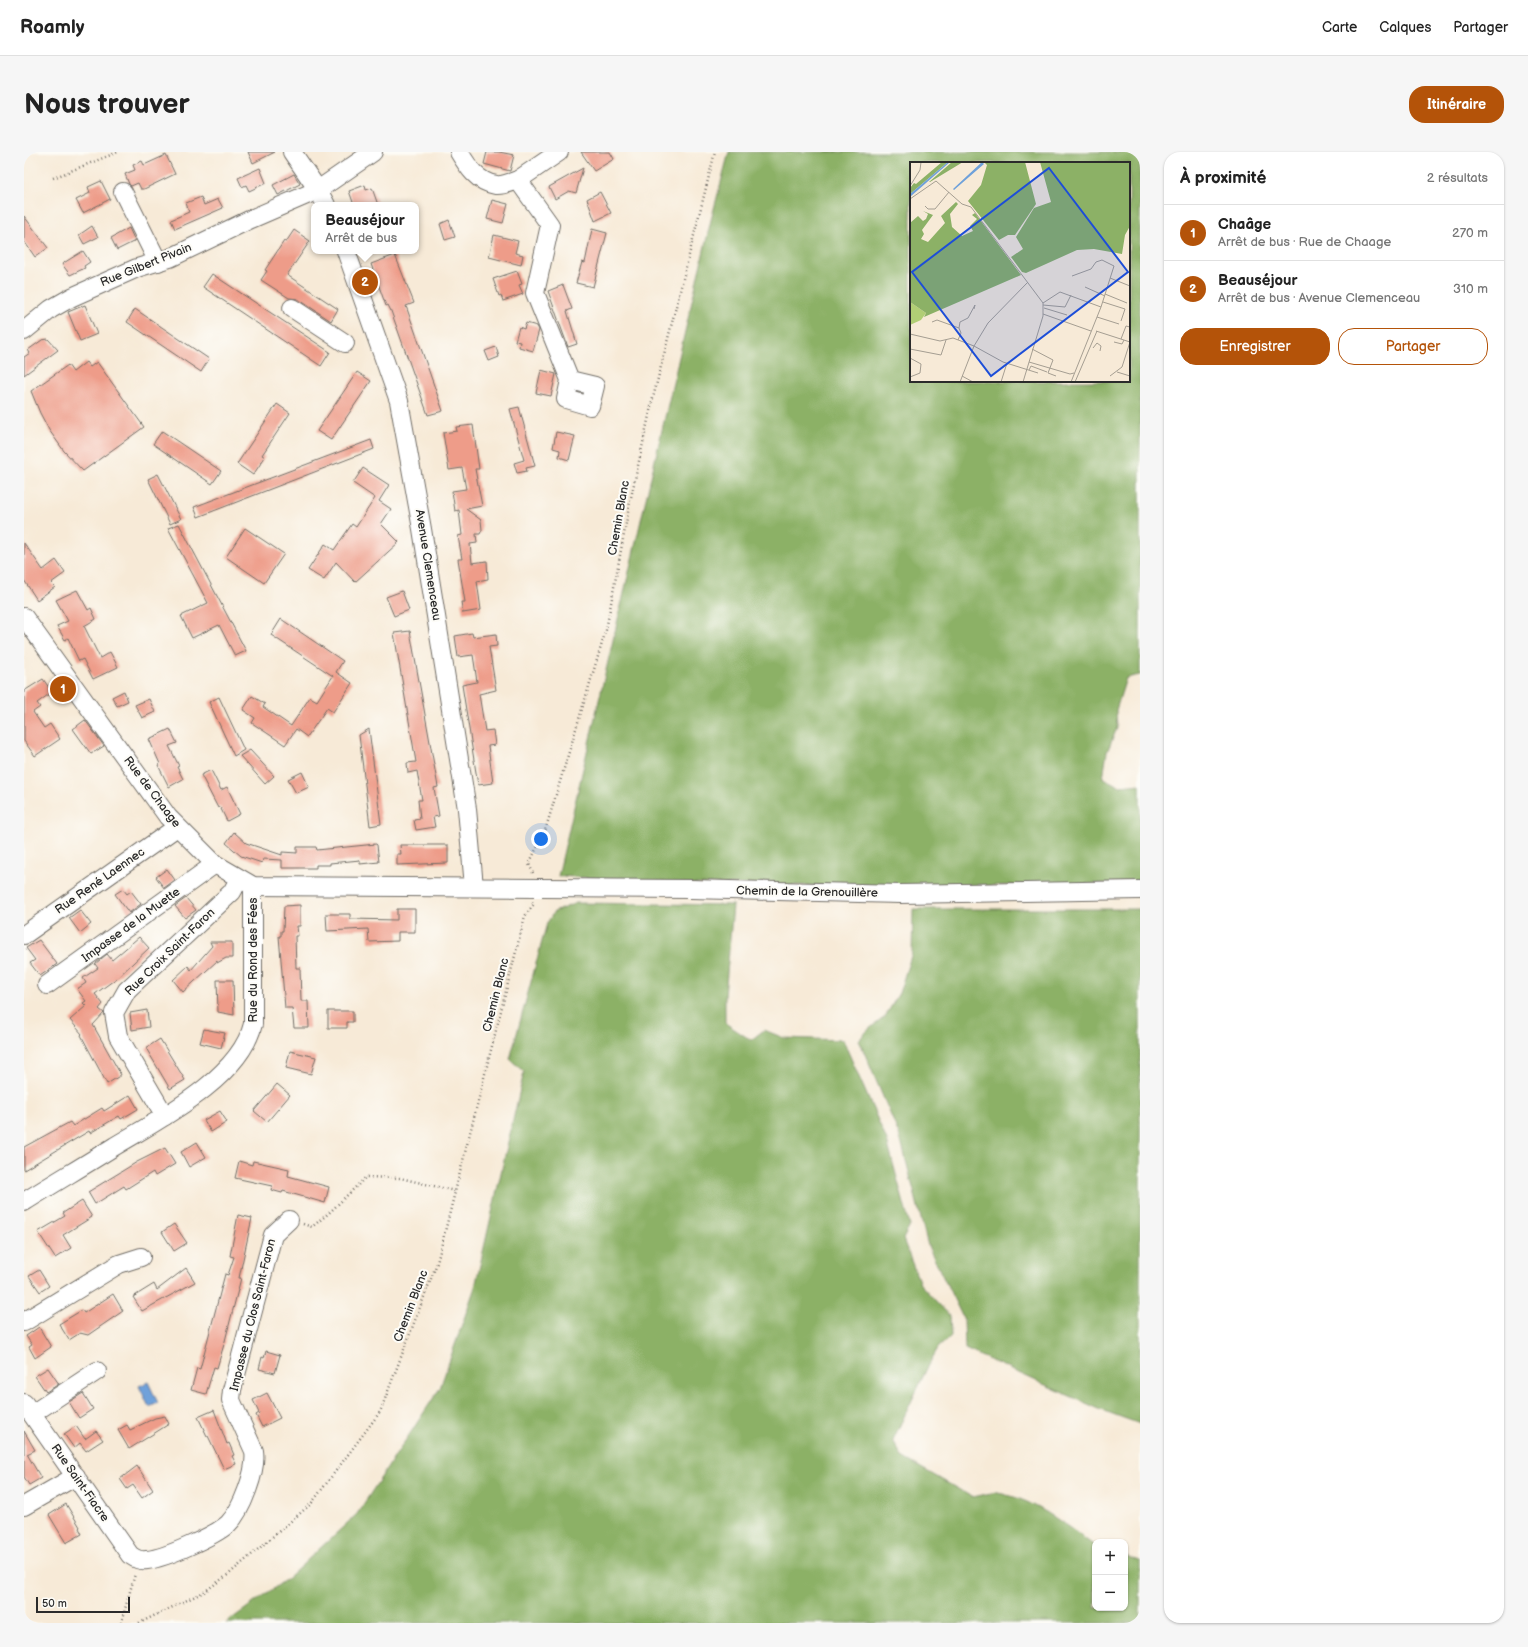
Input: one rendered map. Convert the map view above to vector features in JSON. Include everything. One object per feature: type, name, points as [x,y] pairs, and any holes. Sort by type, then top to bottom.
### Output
[{"type":"street","points":[[292,152],[322,198]]},
{"type":"street","name":"Rue Gilbert Pivain","points":[[312,202],[322,198],[373,152]]},
{"type":"street","points":[[459,152],[470,170],[482,180],[497,186],[518,180],[559,152]]},
{"type":"street","points":[[518,180],[550,225],[535,293],[570,380]]},
{"type":"street","points":[[123,192],[158,262]]},
{"type":"street","name":"Rue Gilbert Pivain","points":[[24,331],[51,309],[72,297],[137,268],[158,262],[311,202]]},
{"type":"street","name":"Avenue Clemenceau","points":[[347,254],[399,401],[424,536],[467,809],[474,887]]},
{"type":"street","points":[[292,308],[345,343]]},
{"type":"street","name":"Rue de Chaage","points":[[24,617],[168,817],[215,864],[246,882]]},
{"type":"street","name":"Rue René Laennec","points":[[24,935],[177,827]]},
{"type":"street","name":"Impasse de la Muette","points":[[47,985],[215,864]]},
{"type":"street","points":[[246,882],[398,888],[474,887]]},
{"type":"street","name":"Rue du Rond des Fées","points":[[165,1116],[207,1088],[236,1057],[251,1033],[254,1024],[246,882]]},
{"type":"street","name":"Rue Croix Saint-Faron","points":[[165,1116],[118,1036],[114,1013],[127,990],[232,892],[246,882]]},
{"type":"street","name":"Chemin de la Grenouillère","points":[[474,887],[690,889],[900,894],[1140,890]]},
{"type":"street","points":[[24,1202],[165,1116]]},
{"type":"street","name":"Impasse du Clos Saint-Faron","points":[[138,1560],[154,1559],[207,1537],[228,1523],[237,1511],[254,1473],[256,1459],[252,1444],[231,1400],[232,1390],[273,1235],[289,1220]]},
{"type":"street","points":[[24,1322],[119,1264],[141,1257]]},
{"type":"street","points":[[28,1409],[97,1371]]},
{"type":"street","name":"Rue Saint-Fiacre","points":[[28,1409],[126,1550],[130,1555],[138,1560]]},
{"type":"street","points":[[24,1506],[76,1476]]},
{"type":"path","points":[[53,178],[118,152]]},
{"type":"path","name":"Chemin Blanc","points":[[533,879],[533,871],[529,864],[545,831],[606,630],[630,502],[652,402],[715,152]]},
{"type":"path","name":"Chemin Blanc","points":[[139,1623],[204,1592],[311,1504],[380,1412],[437,1263],[525,916],[534,904],[530,899]]},
{"type":"path","points":[[289,1220],[312,1226],[329,1213],[366,1177],[400,1178],[455,1191]]},
{"type":"path","points":[[121,1623],[138,1560]]},
{"type":"green space","points":[[729,152],[1140,152],[1140,675],[1126,678],[1116,710],[1117,728],[1107,752],[1103,778],[1119,786],[1140,784],[1140,883],[918,887],[694,884],[558,876],[711,220]]},
{"type":"green space","points":[[576,903],[733,905],[725,996],[725,1023],[751,1040],[764,1030],[784,1038],[843,1040],[887,1141],[910,1226],[903,1239],[920,1284],[950,1316],[951,1336],[938,1348],[929,1364],[893,1440],[902,1457],[972,1497],[997,1493],[1024,1501],[1049,1514],[1092,1544],[1092,1611],[1128,1611],[1128,1557],[1140,1561],[1140,1623],[226,1623],[288,1578],[357,1514],[440,1388],[475,1287],[524,1072],[510,1059],[547,923],[554,912]]},
{"type":"green space","points":[[913,909],[1140,909],[1140,1424],[1099,1409],[965,1349],[964,1320],[928,1246],[900,1137],[859,1040],[869,1029],[885,1017],[899,993],[912,953]]},
{"type":"water","points":[[148,1382],[158,1403],[149,1407],[139,1386]]},
{"type":"building","points":[[248,152],[275,152],[253,163]]},
{"type":"building","points":[[487,152],[499,152],[514,155],[510,171],[484,164]]},
{"type":"building","points":[[581,152],[610,152],[614,159],[594,171]]},
{"type":"building","points":[[166,155],[175,174],[144,189],[141,189],[138,183],[131,186],[129,184],[125,174],[135,170],[133,165],[142,161],[144,165]]},
{"type":"building","points":[[260,168],[266,183],[249,191],[246,185],[242,187],[238,178]]},
{"type":"building","points":[[583,168],[576,193],[569,191],[555,199],[549,187]]},
{"type":"building","points":[[294,174],[300,184],[278,195],[273,185]]},
{"type":"building","points":[[101,181],[110,199],[83,213],[76,200],[90,193],[88,187]]},
{"type":"building","points":[[365,185],[366,190],[372,188],[377,202],[353,202],[349,191]]},
{"type":"building","points":[[600,192],[611,213],[595,221],[587,199]]},
{"type":"building","points":[[201,197],[204,205],[218,199],[223,208],[175,229],[171,220],[189,212],[186,203]]},
{"type":"building","points":[[492,200],[508,204],[503,223],[487,219]]},
{"type":"building","points":[[24,216],[48,248],[35,257],[24,241]]},
{"type":"building","points":[[449,220],[455,237],[445,240],[440,224]]},
{"type":"building","points":[[92,226],[98,237],[84,244],[79,235]]},
{"type":"building","points":[[129,228],[135,241],[117,250],[111,238]]},
{"type":"building","points":[[592,229],[607,233],[593,287],[576,283],[582,262],[585,263]]},
{"type":"building","points":[[294,230],[310,241],[287,275],[338,309],[331,321],[298,299],[289,298],[261,280],[267,271],[265,270],[284,241],[286,242]]},
{"type":"building","points":[[494,235],[518,241],[515,253],[523,255],[521,265],[489,257]]},
{"type":"building","points":[[83,251],[90,262],[84,266],[85,268],[70,275],[62,264]]},
{"type":"building","points":[[395,255],[414,303],[406,306],[443,411],[428,415],[391,311],[388,305],[386,306],[371,264]]},
{"type":"building","points":[[517,271],[522,284],[519,285],[523,294],[503,301],[501,295],[499,296],[493,279]]},
{"type":"building","points":[[212,274],[330,352],[321,366],[203,287]]},
{"type":"building","points":[[563,285],[572,309],[567,311],[577,344],[568,347],[548,291]]},
{"type":"building","points":[[85,305],[97,334],[80,341],[68,312]]},
{"type":"building","points":[[135,309],[209,359],[201,372],[127,322]]},
{"type":"building","points":[[526,323],[537,326],[539,330],[533,351],[519,347],[520,342],[515,341],[519,327],[524,329]]},
{"type":"building","points":[[48,339],[58,350],[24,375],[24,357],[30,353],[28,350],[42,340]]},
{"type":"building","points":[[496,347],[499,357],[489,361],[485,351]]},
{"type":"building","points":[[86,362],[90,367],[97,362],[144,427],[83,471],[64,451],[49,430],[31,391],[68,365],[73,372]]},
{"type":"building","points":[[541,370],[556,374],[551,396],[536,393]]},
{"type":"building","points":[[357,372],[371,381],[331,440],[317,431]]},
{"type":"building","points":[[277,404],[290,413],[262,455],[265,457],[253,475],[237,464]]},
{"type":"building","points":[[519,407],[535,466],[526,468],[527,471],[517,473],[514,463],[524,460],[510,409]]},
{"type":"building","points":[[473,425],[479,469],[475,469],[482,506],[466,509],[481,520],[482,530],[480,534],[476,534],[477,543],[470,544],[472,563],[487,561],[488,579],[477,581],[481,610],[463,613],[461,602],[465,602],[458,559],[462,559],[458,536],[462,535],[459,510],[455,511],[452,491],[466,489],[462,468],[449,470],[443,433],[457,431],[456,427]]},
{"type":"building","points":[[162,431],[221,471],[212,484],[153,444]]},
{"type":"building","points":[[556,432],[575,436],[569,460],[559,457],[560,450],[553,448]]},
{"type":"building","points":[[371,440],[374,449],[198,517],[194,507]]},
{"type":"building","points":[[363,468],[389,485],[379,501],[391,509],[381,524],[399,542],[355,582],[336,562],[324,580],[308,570],[325,544],[334,550],[352,524],[356,527],[375,498],[353,483]]},
{"type":"building","points":[[158,474],[181,519],[170,524],[148,479]]},
{"type":"building","points":[[179,524],[246,651],[235,656],[219,625],[192,638],[181,616],[208,603],[168,528]]},
{"type":"building","points":[[245,528],[284,554],[264,583],[226,557]]},
{"type":"building","points":[[24,543],[43,570],[56,560],[65,573],[51,583],[55,587],[37,600],[24,580]]},
{"type":"building","points":[[77,590],[88,610],[91,608],[96,619],[84,626],[100,658],[110,652],[118,667],[93,679],[83,659],[79,661],[68,638],[65,640],[57,626],[68,621],[56,600]]},
{"type":"building","points":[[402,591],[409,610],[394,616],[386,597]]},
{"type":"building","points":[[281,619],[343,661],[336,672],[352,683],[333,712],[327,708],[307,737],[296,729],[285,745],[252,723],[255,718],[243,710],[252,696],[265,704],[263,707],[291,726],[310,697],[317,701],[333,676],[271,635]]},
{"type":"building","points":[[410,631],[438,787],[434,788],[439,816],[433,817],[435,827],[416,830],[414,820],[420,819],[418,800],[422,800],[417,771],[408,773],[407,763],[416,762],[394,633]]},
{"type":"building","points":[[472,633],[473,637],[496,634],[497,646],[489,647],[496,690],[479,694],[485,731],[493,730],[495,745],[488,746],[493,783],[478,785],[462,685],[477,682],[473,655],[458,657],[455,636]]},
{"type":"building","points":[[43,679],[52,692],[37,703],[40,707],[33,712],[44,728],[50,724],[60,739],[35,756],[24,741],[24,691]]},
{"type":"building","points":[[124,691],[128,701],[117,706],[112,697]]},
{"type":"building","points":[[219,697],[244,750],[234,756],[209,702]]},
{"type":"building","points":[[149,699],[155,712],[142,718],[135,705]]},
{"type":"building","points":[[85,720],[104,746],[91,754],[73,729]]},
{"type":"building","points":[[170,729],[177,743],[169,746],[179,766],[177,767],[183,779],[169,787],[158,765],[160,764],[149,739]]},
{"type":"building","points":[[369,729],[381,824],[370,826],[359,735]]},
{"type":"building","points":[[250,750],[274,776],[265,784],[240,756]]},
{"type":"building","points":[[211,770],[221,790],[227,787],[240,814],[227,821],[220,807],[218,808],[201,775]]},
{"type":"building","points":[[302,772],[309,787],[296,793],[288,779]]},
{"type":"building","points":[[234,832],[246,843],[282,855],[282,852],[297,853],[297,847],[316,847],[317,850],[376,844],[379,862],[360,864],[360,860],[330,863],[330,865],[316,865],[316,868],[282,868],[282,860],[263,859],[262,863],[241,856],[226,843]]},
{"type":"building","points":[[400,845],[448,845],[448,863],[397,865],[397,854],[401,854]]},
{"type":"building","points":[[167,869],[175,880],[164,888],[156,877]]},
{"type":"building","points":[[123,889],[127,894],[131,891],[141,904],[129,913],[115,894]]},
{"type":"building","points":[[186,898],[196,910],[185,918],[175,906]]},
{"type":"building","points":[[300,905],[300,926],[297,926],[298,936],[295,936],[296,968],[300,968],[301,1001],[308,1001],[309,1028],[294,1028],[292,1008],[285,1008],[279,936],[281,936],[281,931],[283,931],[284,906]]},
{"type":"building","points":[[397,909],[415,909],[415,932],[398,932],[398,941],[369,942],[368,929],[327,931],[326,914],[350,914],[350,919],[397,920]]},
{"type":"building","points":[[80,910],[91,924],[80,933],[69,918]]},
{"type":"building","points":[[139,937],[149,948],[117,978],[95,994],[103,1004],[99,1009],[104,1013],[93,1025],[121,1075],[107,1084],[81,1035],[82,1034],[70,1020],[86,1006],[83,1003],[86,1001],[77,989],[86,983],[83,978],[98,968],[95,964],[107,954],[112,960]]},
{"type":"building","points":[[39,940],[57,964],[40,976],[30,963],[35,960],[26,948]]},
{"type":"building","points":[[210,942],[232,942],[232,958],[226,958],[217,963],[217,961],[183,992],[173,980],[188,966],[191,970],[212,946]]},
{"type":"building","points":[[217,980],[233,980],[234,1015],[218,1012]]},
{"type":"building","points":[[147,1010],[149,1027],[132,1030],[130,1013]]},
{"type":"building","points":[[328,1011],[353,1011],[353,1022],[347,1022],[347,1028],[328,1028]]},
{"type":"building","points":[[204,1029],[225,1033],[221,1048],[200,1043]]},
{"type":"building","points":[[160,1039],[185,1080],[170,1089],[146,1048]]},
{"type":"building","points":[[290,1051],[316,1057],[311,1074],[286,1068]]},
{"type":"building","points":[[277,1084],[290,1095],[267,1122],[254,1111]]},
{"type":"building","points":[[130,1095],[138,1109],[121,1119],[119,1116],[90,1133],[89,1131],[24,1170],[24,1147],[70,1122],[73,1126],[102,1108],[104,1111]]},
{"type":"building","points":[[220,1111],[227,1122],[211,1132],[204,1120]]},
{"type":"building","points":[[197,1142],[206,1157],[189,1167],[181,1152]]},
{"type":"building","points":[[165,1148],[175,1164],[155,1176],[153,1172],[126,1189],[124,1186],[95,1204],[88,1192],[137,1162]]},
{"type":"building","points":[[239,1161],[252,1165],[253,1161],[289,1169],[288,1176],[329,1187],[325,1203],[283,1191],[282,1193],[271,1190],[272,1186],[235,1178]]},
{"type":"building","points":[[82,1201],[92,1217],[63,1235],[71,1248],[55,1258],[38,1232],[65,1216],[63,1213]]},
{"type":"building","points":[[238,1215],[252,1218],[239,1278],[241,1278],[225,1341],[217,1368],[214,1367],[206,1394],[191,1390],[197,1368],[200,1369],[225,1274],[228,1275],[234,1257],[230,1256]]},
{"type":"building","points":[[174,1224],[187,1243],[174,1251],[162,1232]]},
{"type":"building","points":[[186,1268],[195,1282],[142,1311],[133,1297],[154,1284],[157,1290]]},
{"type":"building","points":[[39,1270],[49,1286],[40,1292],[29,1276]]},
{"type":"building","points":[[113,1294],[123,1311],[88,1335],[80,1333],[69,1340],[59,1324],[82,1310],[84,1313]]},
{"type":"building","points":[[39,1327],[51,1347],[35,1358],[29,1347],[32,1345],[26,1336]]},
{"type":"building","points":[[266,1351],[280,1355],[275,1373],[259,1369],[262,1357],[264,1358]]},
{"type":"building","points":[[48,1368],[59,1384],[46,1392],[35,1376]]},
{"type":"building","points":[[83,1393],[93,1409],[79,1418],[69,1402]]},
{"type":"building","points":[[267,1393],[280,1418],[262,1427],[256,1415],[259,1413],[253,1400]]},
{"type":"building","points":[[214,1410],[227,1444],[229,1443],[234,1455],[232,1456],[236,1464],[224,1469],[198,1417]]},
{"type":"building","points":[[165,1416],[169,1424],[129,1449],[118,1430],[127,1425],[130,1430],[155,1418]]},
{"type":"building","points":[[76,1426],[85,1439],[96,1431],[103,1440],[86,1451],[80,1443],[74,1448],[64,1434]]},
{"type":"building","points":[[24,1431],[35,1450],[27,1454],[41,1478],[29,1485],[24,1477]]},
{"type":"building","points":[[137,1466],[153,1490],[142,1498],[133,1485],[127,1489],[120,1479]]},
{"type":"building","points":[[66,1504],[80,1527],[79,1528],[82,1534],[66,1543],[49,1515]]},
{"type":"place","name":"Beauséjour","points":[[365,282]]},
{"type":"place","name":"Chaâge","points":[[63,689]]}]
